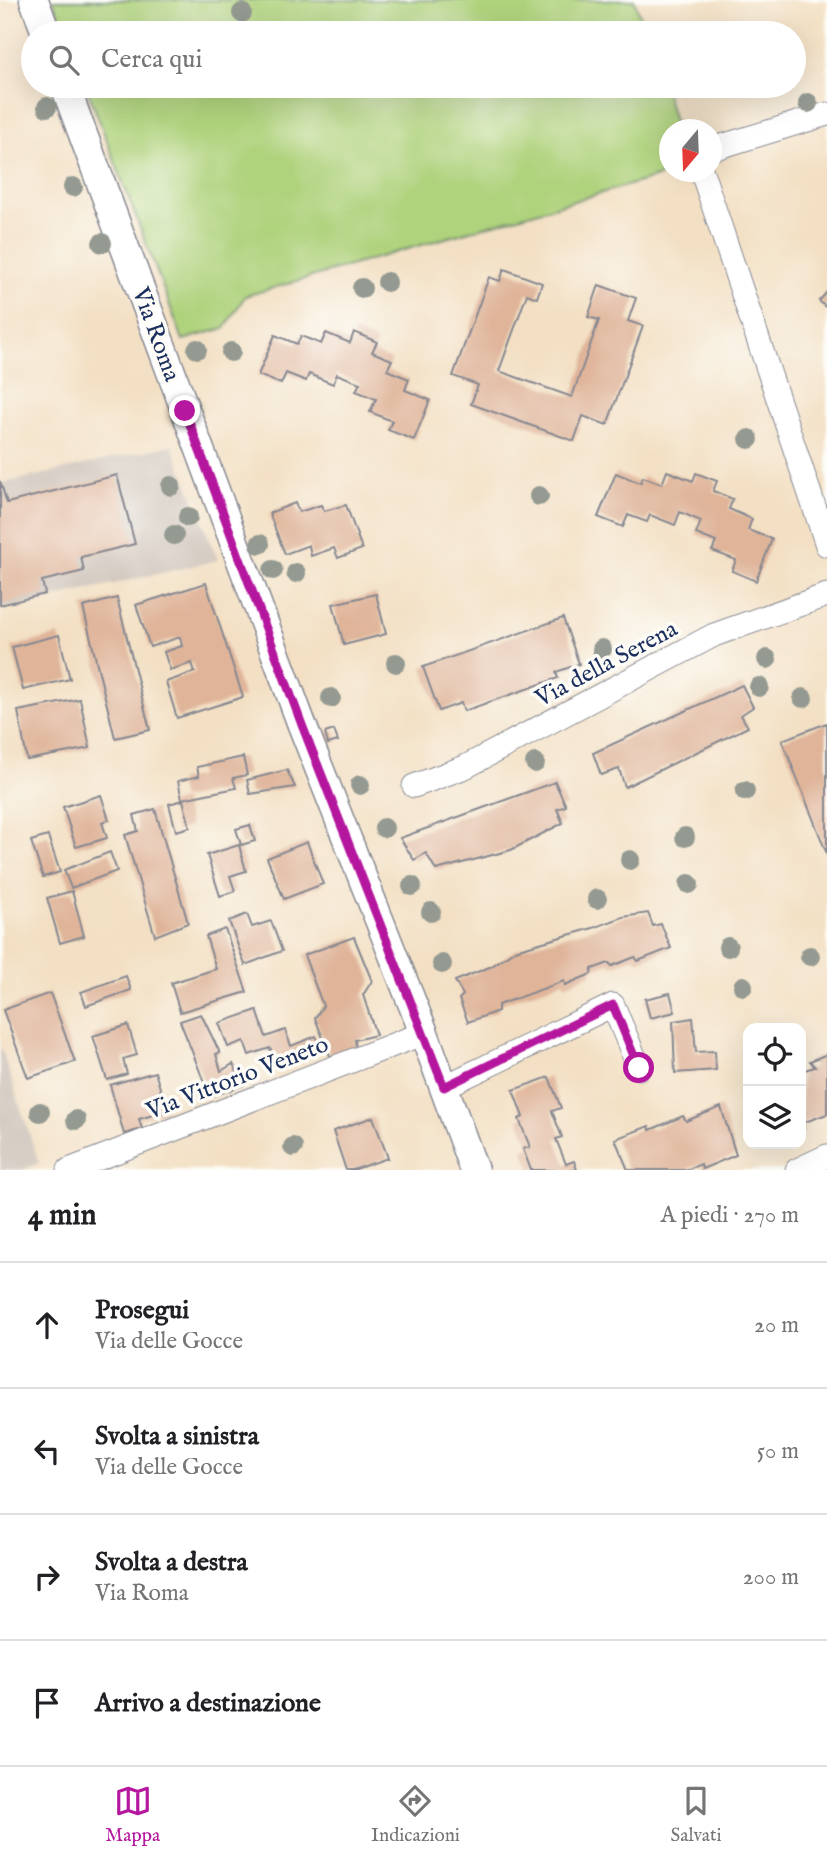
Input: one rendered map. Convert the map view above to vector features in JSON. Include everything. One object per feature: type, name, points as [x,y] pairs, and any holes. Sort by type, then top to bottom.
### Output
[{"type":"street","points":[[34,0],[42,21]]},
{"type":"street","name":"Via Roma","points":[[69,98],[302,725],[424,1033],[474,1170]]},
{"type":"street","points":[[722,146],[827,114]]},
{"type":"street","points":[[705,182],[827,545]]},
{"type":"street","name":"Via della Serena","points":[[414,786],[465,767],[714,635],[827,595]]},
{"type":"street","points":[[444,1087],[613,1005],[639,1068]]},
{"type":"street","name":"Via Vittorio Veneto","points":[[69,1170],[424,1033]]},
{"type":"street","points":[[797,1170],[827,1156]]},
{"type":"shaded area","points":[[172,445],[218,560],[0,610],[0,484]]},
{"type":"shaded area","points":[[0,1045],[39,1163],[22,1170],[0,1170]]},
{"type":"green space","points":[[53,0],[634,0],[642,21],[61,21]]},
{"type":"green space","points":[[91,98],[667,98],[673,119],[659,119],[659,176],[245,296],[225,328],[183,340]]},
{"type":"building","points":[[504,269],[542,283],[537,298],[527,294],[499,371],[572,397],[599,320],[588,317],[599,285],[636,298],[628,321],[643,326],[607,425],[583,416],[574,441],[471,404],[478,385],[453,376],[489,277],[500,281]]},
{"type":"building","points":[[827,292],[827,308],[819,301]]},
{"type":"building","points":[[354,332],[377,342],[372,352],[392,360],[387,370],[409,379],[405,390],[430,400],[414,440],[388,430],[392,421],[370,412],[376,399],[356,391],[360,383],[337,374],[333,384],[309,374],[306,381],[286,373],[281,384],[258,375],[275,335],[297,344],[301,336],[321,344],[326,333],[350,343]]},
{"type":"building","points":[[667,471],[693,481],[696,473],[717,481],[713,491],[733,499],[729,509],[752,519],[748,530],[772,539],[756,581],[732,571],[736,560],[712,551],[716,542],[696,534],[701,521],[680,512],[675,525],[650,515],[647,522],[628,515],[623,527],[598,517],[616,473],[640,483],[643,477],[662,484]]},
{"type":"building","points":[[117,475],[135,544],[81,557],[84,571],[42,581],[45,594],[0,605],[0,481],[7,503]]},
{"type":"building","points":[[295,503],[299,512],[321,505],[324,511],[346,505],[362,549],[338,558],[334,548],[311,556],[309,545],[285,554],[269,513]]},
{"type":"building","points":[[206,583],[243,697],[177,718],[166,682],[195,672],[192,663],[170,670],[164,652],[182,646],[180,637],[150,647],[136,605]]},
{"type":"building","points":[[376,594],[386,634],[344,645],[333,604]]},
{"type":"building","points":[[117,598],[150,730],[115,738],[83,607]]},
{"type":"building","points":[[563,618],[579,664],[556,672],[558,678],[464,711],[461,703],[439,711],[423,667]]},
{"type":"building","points":[[59,635],[70,679],[23,690],[12,647]]},
{"type":"building","points":[[742,685],[753,707],[741,715],[748,727],[625,787],[619,769],[601,775],[593,753]]},
{"type":"building","points":[[80,699],[90,748],[27,760],[18,711]]},
{"type":"building","points":[[827,723],[827,854],[782,740]]},
{"type":"building","points":[[334,730],[338,741],[328,744],[325,733]]},
{"type":"building","points":[[243,757],[247,775],[233,778],[236,788],[182,799],[178,781],[199,776],[197,767]]},
{"type":"building","points":[[287,770],[295,787],[250,794],[247,780]]},
{"type":"building","points":[[555,782],[566,806],[557,809],[563,823],[511,850],[436,870],[426,853],[414,860],[400,838]]},
{"type":"building","points":[[101,795],[109,820],[102,822],[107,838],[76,847],[63,807]]},
{"type":"building","points":[[183,800],[190,827],[176,831],[169,804]]},
{"type":"building","points":[[155,809],[188,923],[155,936],[125,835],[138,831],[134,815]]},
{"type":"building","points":[[250,825],[255,841],[241,845],[236,829]]},
{"type":"building","points":[[48,836],[60,872],[43,877],[31,841]]},
{"type":"building","points":[[307,842],[323,884],[284,899],[267,858]]},
{"type":"building","points":[[239,845],[246,871],[230,876],[235,891],[220,896],[207,855]]},
{"type":"building","points":[[110,852],[117,871],[71,888],[64,870]]},
{"type":"building","points":[[72,891],[84,936],[60,943],[47,898]]},
{"type":"building","points":[[648,913],[653,926],[661,924],[671,948],[638,961],[635,957],[612,966],[609,963],[592,969],[591,974],[565,985],[564,981],[498,1005],[498,1011],[468,1022],[459,999],[463,995],[455,981],[492,966],[515,950],[623,917]]},
{"type":"building","points":[[247,914],[252,927],[271,921],[282,951],[245,965],[229,921]]},
{"type":"building","points":[[225,929],[247,992],[180,1012],[171,983],[216,969],[206,936]]},
{"type":"building","points":[[354,937],[372,981],[363,995],[376,1035],[355,1040],[356,1050],[331,1058],[315,1018],[323,1006],[304,955]]},
{"type":"building","points":[[126,976],[131,990],[86,1006],[81,992]]},
{"type":"building","points":[[50,993],[75,1062],[28,1078],[3,1010]]},
{"type":"building","points":[[670,993],[675,1012],[650,1018],[645,999]]},
{"type":"building","points":[[257,1010],[266,1037],[285,1030],[291,1046],[316,1036],[321,1050],[279,1067],[270,1048],[249,1055],[244,1041],[228,1047],[219,1023]]},
{"type":"building","points":[[201,1014],[220,1053],[216,1054],[221,1071],[233,1064],[244,1085],[210,1097],[180,1021]]},
{"type":"building","points":[[693,1018],[696,1052],[715,1051],[716,1070],[675,1073],[673,1021]]},
{"type":"building","points":[[128,1025],[137,1055],[123,1059],[127,1074],[107,1080],[93,1036]]},
{"type":"building","points":[[827,1054],[827,1114],[806,1122],[806,1070],[815,1067],[810,1061]]},
{"type":"building","points":[[155,1072],[167,1111],[139,1119],[142,1129],[124,1134],[110,1085]]},
{"type":"building","points":[[549,1077],[561,1108],[552,1111],[562,1137],[556,1139],[566,1164],[574,1161],[577,1170],[531,1170],[523,1149],[530,1147],[519,1119],[523,1117],[513,1090]]},
{"type":"building","points":[[721,1107],[736,1155],[702,1169],[701,1164],[686,1170],[628,1170],[615,1139],[649,1126],[650,1130],[683,1116],[686,1121]]},
{"type":"building","points":[[373,1117],[388,1158],[346,1170],[333,1131]]},
{"type":"route","points":[[185,411],[302,725],[444,1087],[613,1005],[639,1068]]}]
